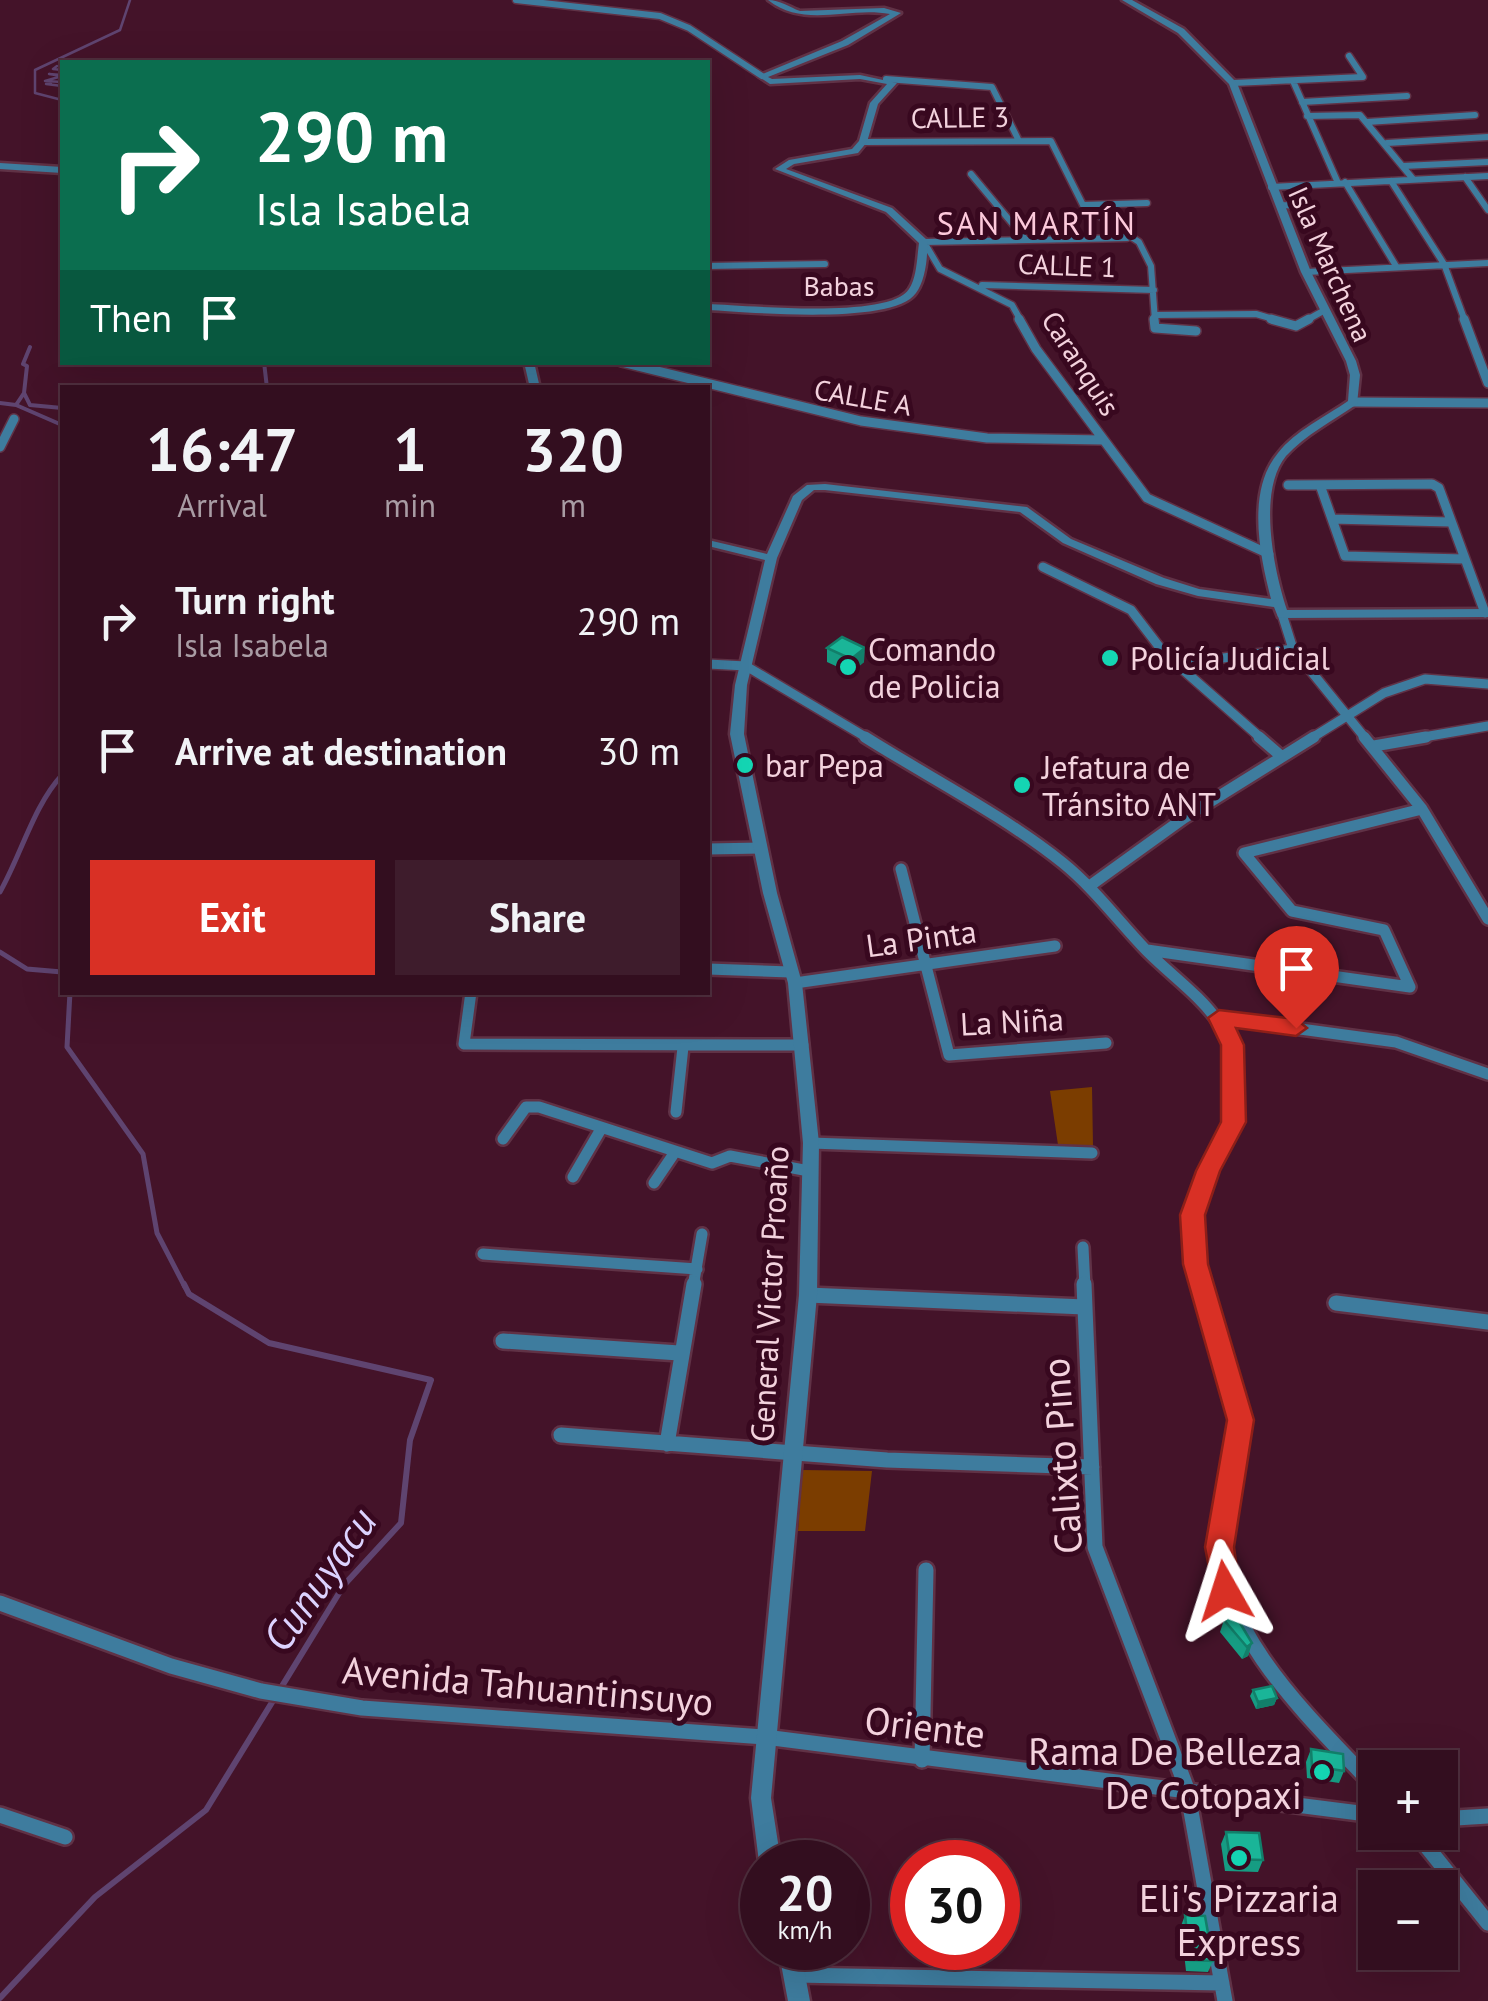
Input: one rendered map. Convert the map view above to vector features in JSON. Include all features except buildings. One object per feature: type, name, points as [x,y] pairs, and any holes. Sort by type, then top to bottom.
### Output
[{"type":"street","points":[[516,0],[667,18],[701,36],[743,69],[770,82],[886,79],[992,87],[1018,139]]},
{"type":"street","points":[[762,76],[845,42],[897,13],[878,3],[795,8],[772,0]]},
{"type":"street","name":"Isla Marchena","points":[[1126,0],[1180,31],[1233,83],[1306,272],[1351,361],[1354,402]]},
{"type":"street","points":[[1233,83],[1362,77],[1349,56]]},
{"type":"street","points":[[863,142],[874,103],[892,86],[886,79]]},
{"type":"street","points":[[1293,81],[1342,182],[1396,266]]},
{"type":"street","points":[[1302,102],[1406,96]]},
{"type":"street","points":[[1307,116],[1351,114],[1367,122],[1413,178]]},
{"type":"street","points":[[1367,122],[1475,115]]},
{"type":"street","points":[[1387,143],[1488,137]]},
{"type":"street","name":"CALLE 3","points":[[863,142],[1046,139],[1054,145],[1083,204]]},
{"type":"street","name":"Caranquis","points":[[863,142],[850,154],[792,162],[779,169],[888,210],[924,242],[940,269],[978,285],[1019,313],[1036,349],[1134,484],[1157,504],[1268,554]]},
{"type":"street","points":[[1404,166],[1488,162]]},
{"type":"street","points":[[0,166],[60,170]]},
{"type":"street","points":[[970,174],[1026,240]]},
{"type":"street","points":[[1272,186],[1488,176]]},
{"type":"street","points":[[1466,177],[1488,210]]},
{"type":"street","points":[[1390,180],[1444,264],[1488,383]]},
{"type":"street","points":[[1083,204],[1147,202]]},
{"type":"street","points":[[1083,204],[1139,242],[1151,266],[1155,326],[1196,331]]},
{"type":"street","points":[[1279,205],[1304,206],[1313,222]]},
{"type":"street","points":[[924,242],[1128,238]]},
{"type":"street","name":"Babas","points":[[710,307],[870,310],[899,305],[914,292],[924,242]]},
{"type":"street","points":[[1306,272],[1488,263]]},
{"type":"street","points":[[710,266],[825,264]]},
{"type":"street","name":"CALLE 1","points":[[978,285],[1154,290]]},
{"type":"street","points":[[1155,315],[1259,314],[1296,326],[1325,310]]},
{"type":"street","name":"CALLE A","points":[[633,365],[861,422],[987,438],[1102,440]]},
{"type":"street","points":[[1488,402],[1354,402],[1282,454],[1270,471],[1266,491],[1268,554],[1293,649],[1422,809],[1488,919]]},
{"type":"street","points":[[0,447],[14,419]]},
{"type":"street","points":[[1280,609],[1486,613],[1439,488],[1432,484],[1288,485]]},
{"type":"street","points":[[1320,485],[1343,554],[1464,558]]},
{"type":"street","name":"General Victor Proaño","points":[[767,1840],[762,1798],[808,1295],[811,1143],[792,977],[736,734],[746,666],[771,558],[796,498],[812,488],[1023,509],[1067,541],[1160,581],[1280,609]]},
{"type":"street","points":[[1332,520],[1450,522]]},
{"type":"street","points":[[710,543],[771,558]]},
{"type":"street","points":[[1043,566],[1131,610],[1176,664],[1282,758]]},
{"type":"street","points":[[1176,664],[1293,649]]},
{"type":"street","points":[[710,664],[746,666],[982,808],[1072,869],[1091,885],[1146,950],[1219,1018],[1232,1045],[1234,1122],[1208,1171],[1193,1215],[1196,1264],[1240,1420],[1220,1547],[1225,1591],[1245,1630],[1316,1724],[1358,1769]]},
{"type":"street","points":[[1091,885],[1348,713],[1393,689],[1424,680],[1488,684]]},
{"type":"street","points":[[1374,746],[1488,726]]},
{"type":"street","points":[[1146,950],[1410,987],[1384,930],[1292,912],[1244,853],[1422,809]]},
{"type":"street","points":[[710,849],[761,848]]},
{"type":"street","points":[[901,868],[928,967]]},
{"type":"street","name":"La Pinta","points":[[710,969],[792,977],[928,967],[1055,946]]},
{"type":"street","name":"La Niña","points":[[928,967],[949,1055],[1106,1043]]},
{"type":"street","points":[[472,995],[464,1044],[802,1045]]},
{"type":"street","points":[[1219,1018],[1372,1037],[1488,1074]]},
{"type":"street","points":[[676,1112],[682,1047]]},
{"type":"street","points":[[503,1139],[526,1107],[539,1106],[712,1164],[730,1156],[809,1170]]},
{"type":"street","points":[[573,1177],[600,1129]]},
{"type":"street","points":[[811,1143],[1092,1154]]},
{"type":"street","points":[[654,1183],[675,1152]]},
{"type":"street","points":[[667,1444],[679,1353],[702,1234]]},
{"type":"street","name":"Calixto Pino","points":[[1083,1247],[1098,1563],[1186,1789],[1223,1992]]},
{"type":"street","points":[[483,1254],[696,1269]]},
{"type":"street","points":[[808,1295],[1084,1306]]},
{"type":"street","points":[[1336,1304],[1488,1322]]},
{"type":"street","points":[[502,1341],[679,1353]]},
{"type":"street","points":[[561,1435],[887,1460],[1092,1467]]},
{"type":"street","points":[[922,1760],[926,1570]]},
{"type":"street","name":"Avenida Tahuantinsuyo","points":[[0,1603],[171,1666],[261,1691],[332,1703],[766,1737]]},
{"type":"street","name":"Oriente","points":[[766,1737],[922,1760],[1358,1813]]},
{"type":"street","points":[[0,1815],[65,1837]]},
{"type":"street","points":[[1458,1818],[1488,1816]]},
{"type":"street","points":[[1429,1850],[1488,1923]]},
{"type":"street","points":[[794,1970],[798,2001]]},
{"type":"street","points":[[795,1975],[1223,1992]]},
{"type":"shaded area","points":[[1092,1087],[1093,1146],[1058,1145],[1050,1091]]},
{"type":"shaded area","points":[[802,1470],[872,1471],[865,1531],[798,1531]]},
{"type":"waterway","name":"Cunuyacu","points":[[60,99],[35,93],[35,70],[120,30],[130,0]]},
{"type":"waterway","points":[[57,66],[53,69],[60,70]]},
{"type":"waterway","points":[[60,75],[49,74],[60,76]]},
{"type":"waterway","points":[[60,77],[45,81],[60,82]]},
{"type":"waterway","points":[[51,84],[46,84],[60,86]]},
{"type":"waterway","points":[[24,393],[27,366],[23,364],[30,347]]},
{"type":"waterway","name":"Cunuyacu","points":[[264,365],[267,385]]},
{"type":"waterway","points":[[16,405],[24,393]]},
{"type":"waterway","points":[[24,393],[30,405],[60,408]]},
{"type":"waterway","points":[[0,403],[16,405]]},
{"type":"waterway","points":[[16,405],[60,424]]},
{"type":"waterway","name":"Cunuyacu","points":[[0,892],[36,815],[60,777]]},
{"type":"waterway","name":"Cunuyacu","points":[[0,952],[27,969],[60,972]]},
{"type":"waterway","name":"Cunuyacu","points":[[70,995],[67,1047],[143,1154],[157,1233],[185,1287]]},
{"type":"waterway","name":"Cunuyacu","points":[[0,1998],[95,1897],[206,1810],[344,1585],[401,1523],[410,1440],[431,1380],[269,1343],[189,1294],[184,1284]]},
{"type":"place","name":"Policía Judicial","points":[[1110,658]]},
{"type":"place","name":"Comando de Policia","points":[[848,667]]},
{"type":"place","name":"bar Pepa","points":[[745,765]]},
{"type":"place","name":"Jefatura de Tránsito ANT","points":[[1022,785]]},
{"type":"place","name":"Rama De Belleza De Cotopaxi","points":[[1322,1772]]},
{"type":"place","name":"Eli's Pizzaria Express","points":[[1239,1858]]},
{"type":"district","name":"SAN MARTÍN","points":[[1037,223]]},
{"type":"route","points":[[1225,1591],[1220,1547],[1240,1420],[1196,1264],[1193,1215],[1208,1171],[1234,1122],[1232,1045],[1219,1018],[1296,1028]]}]
